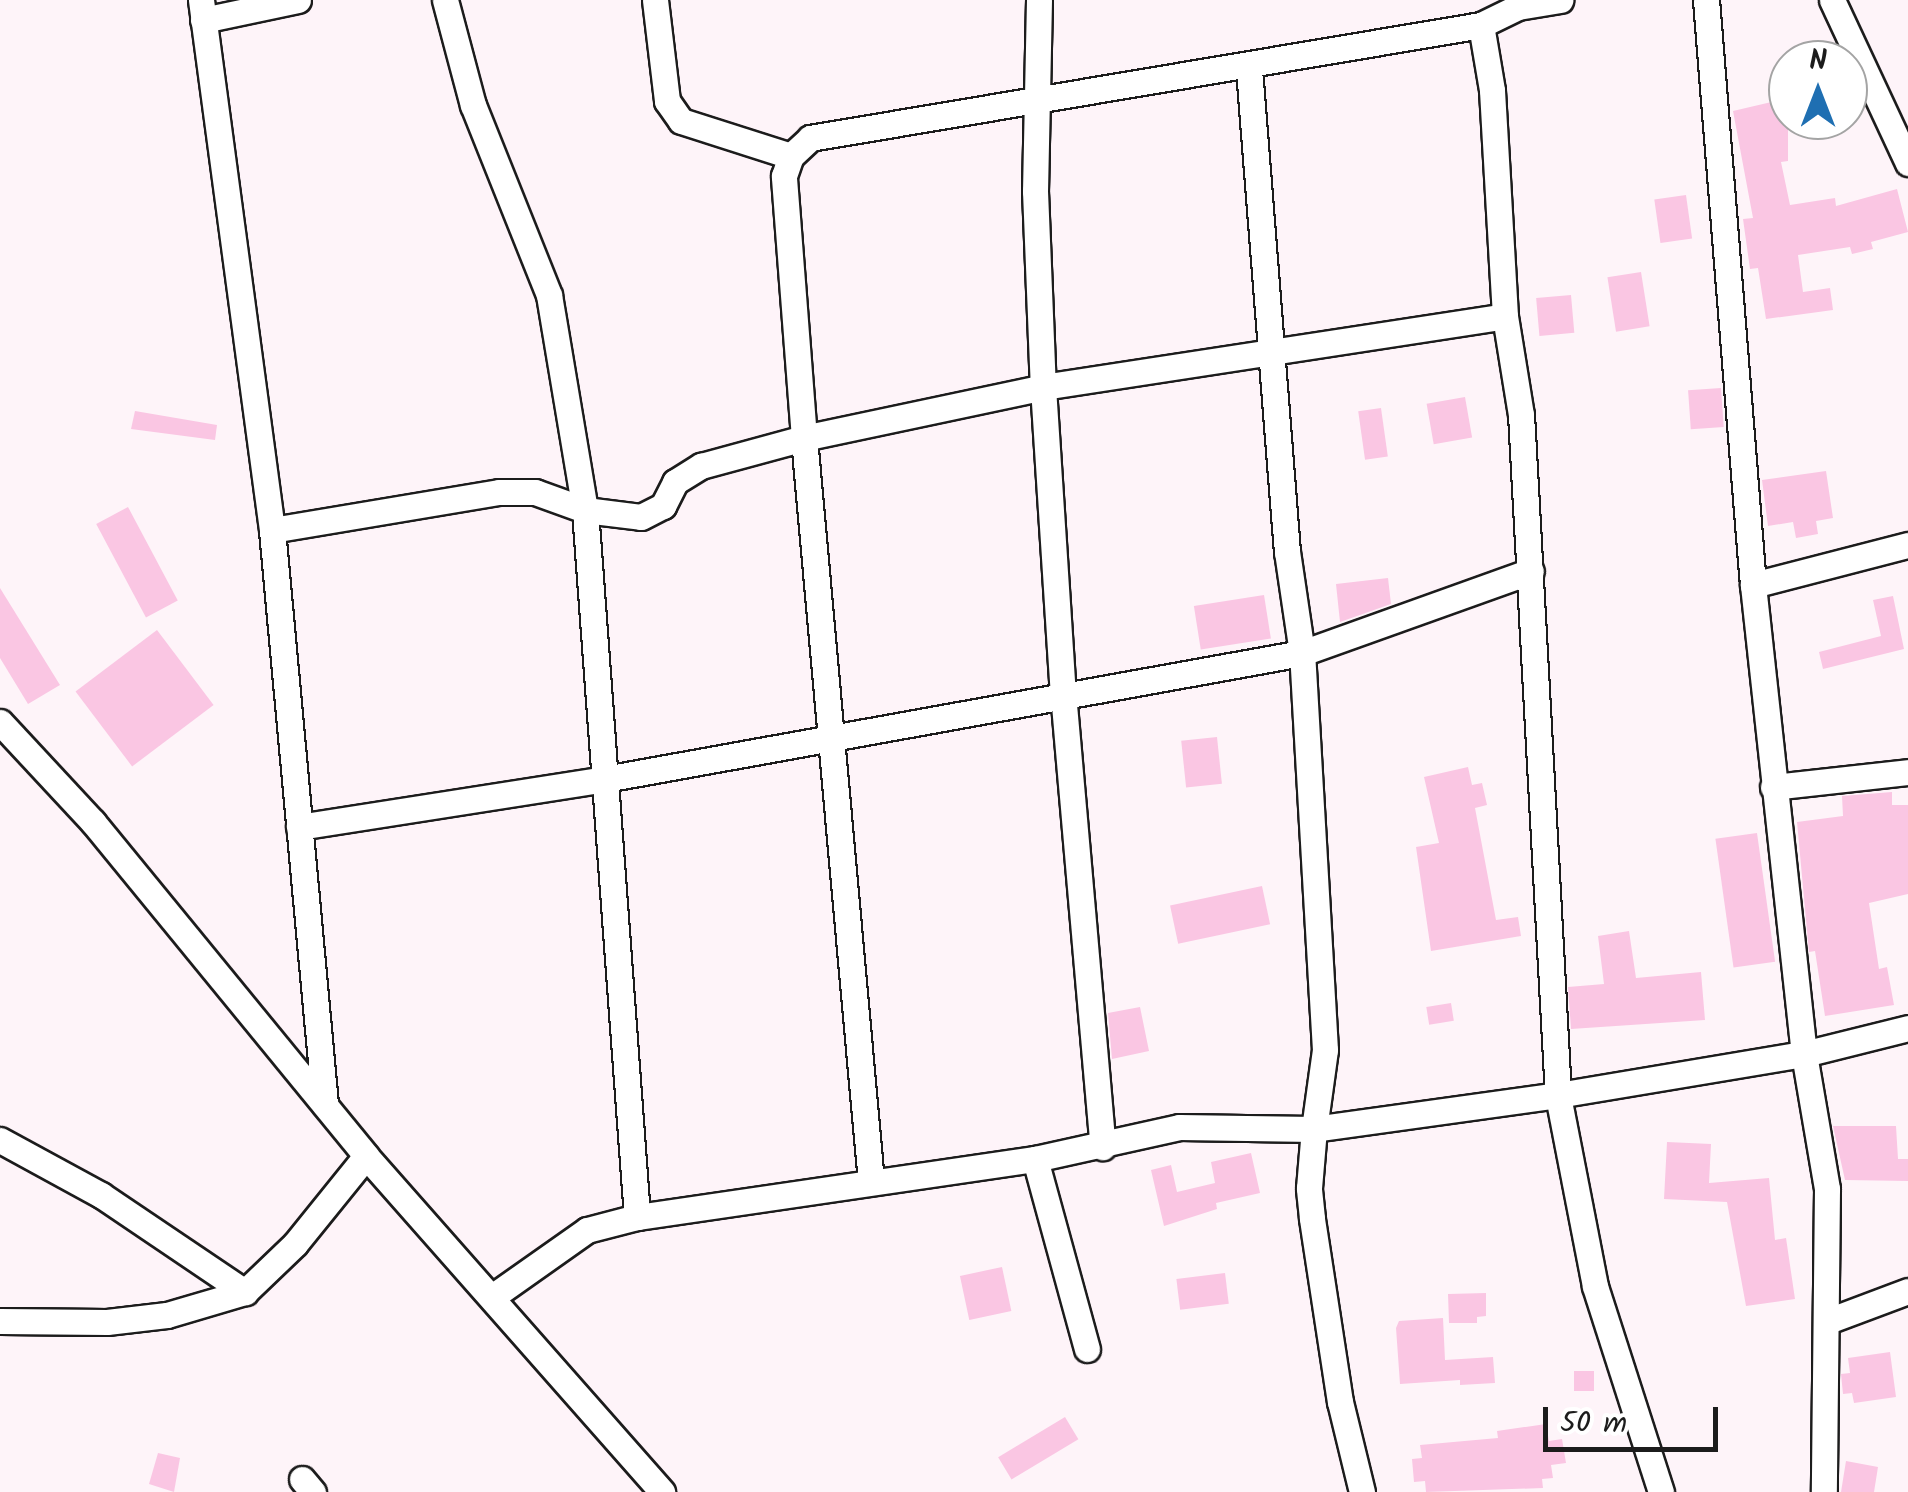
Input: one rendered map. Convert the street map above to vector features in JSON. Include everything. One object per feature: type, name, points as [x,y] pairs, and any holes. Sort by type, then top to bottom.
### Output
[{"type":"street","points":[[298,0],[202,10],[272,530],[326,1105]]},
{"type":"street","points":[[445,0],[472,105],[549,295],[585,510],[637,1217]]},
{"type":"street","points":[[655,0],[667,101],[682,121],[791,156]]},
{"type":"street","points":[[1040,0],[1035,191],[1043,387],[1063,693],[1103,1147]]},
{"type":"street","points":[[871,1182],[804,438],[784,176],[791,156],[810,138],[1481,25],[1518,7],[1560,0]]},
{"type":"street","points":[[1706,0],[1752,585],[1804,1054],[1827,1189],[1824,1492]]},
{"type":"street","points":[[1832,0],[1908,163]]},
{"type":"street","points":[[1481,25],[1492,90],[1506,316],[1521,415],[1558,1095],[1595,1286],[1662,1492]]},
{"type":"street","points":[[1249,64],[1287,552],[1302,653],[1325,1050],[1309,1188],[1340,1402],[1362,1492]]},
{"type":"street","points":[[272,530],[498,492],[534,492],[585,510],[641,517],[663,506],[675,482],[701,466],[804,438],[1043,387],[1506,316]]},
{"type":"street","points":[[1752,585],[1908,545]]},
{"type":"street","points":[[300,827],[605,779],[1063,693],[1302,653],[1531,571]]},
{"type":"street","points":[[0,722],[157,896],[366,1156],[662,1492]]},
{"type":"street","points":[[1774,787],[1908,772]]},
{"type":"street","points":[[492,1298],[587,1230],[637,1217],[1035,1159],[1204,1125],[1314,1129],[1558,1095],[1804,1054],[1908,1028]]},
{"type":"street","points":[[0,1140],[101,1195],[245,1292]]},
{"type":"street","points":[[0,1320],[107,1322],[166,1314],[245,1292],[295,1244],[366,1156]]},
{"type":"street","points":[[1035,1159],[1087,1349]]},
{"type":"street","points":[[1828,1321],[1908,1291]]},
{"type":"building","points":[[1768,103],[1768,140],[1788,140],[1788,161],[1781,162],[1790,205],[1835,198],[1836,206],[1897,189],[1908,232],[1871,242],[1873,249],[1852,254],[1850,247],[1798,255],[1803,292],[1830,288],[1833,310],[1766,319],[1758,268],[1750,269],[1743,219],[1753,218],[1733,111]]},
{"type":"building","points":[[1686,195],[1692,239],[1660,243],[1654,199]]},
{"type":"building","points":[[1641,272],[1650,326],[1616,332],[1607,277]]},
{"type":"building","points":[[1571,295],[1574,333],[1539,336],[1536,298]]},
{"type":"building","points":[[1721,388],[1724,427],[1691,429],[1688,390]]},
{"type":"building","points":[[1465,397],[1472,437],[1434,444],[1427,404]]},
{"type":"building","points":[[1381,408],[1388,457],[1365,460],[1358,411]]},
{"type":"building","points":[[135,411],[217,425],[215,440],[131,429]]},
{"type":"building","points":[[1826,471],[1833,518],[1816,521],[1818,534],[1796,538],[1793,522],[1768,526],[1762,480]]},
{"type":"building","points":[[128,507],[178,601],[146,617],[96,524]]},
{"type":"building","points":[[1388,578],[1391,604],[1340,622],[1336,584]]},
{"type":"building","points":[[0,588],[60,685],[28,704],[0,658]]},
{"type":"building","points":[[1264,595],[1271,638],[1201,650],[1194,606]]},
{"type":"building","points":[[1893,596],[1904,649],[1823,669],[1819,652],[1881,636],[1873,600]]},
{"type":"building","points":[[157,630],[214,705],[132,766],[76,691]]},
{"type":"building","points":[[1217,737],[1222,784],[1186,788],[1181,741]]},
{"type":"building","points":[[1468,767],[1472,785],[1482,783],[1487,805],[1475,808],[1496,920],[1518,917],[1521,936],[1431,951],[1416,847],[1439,843],[1424,777]]},
{"type":"building","points":[[1892,792],[1892,805],[1908,805],[1908,894],[1869,903],[1879,969],[1887,967],[1894,1005],[1825,1016],[1815,951],[1809,952],[1797,822],[1843,816],[1842,796]]},
{"type":"building","points":[[1757,833],[1775,962],[1734,968],[1715,839]]},
{"type":"building","points":[[1262,886],[1270,924],[1178,944],[1170,906]]},
{"type":"building","points":[[1629,931],[1636,978],[1701,972],[1705,1020],[1571,1029],[1568,987],[1604,984],[1598,936]]},
{"type":"building","points":[[1451,1003],[1454,1021],[1429,1025],[1426,1007]]},
{"type":"building","points":[[1140,1007],[1149,1051],[1112,1059],[1108,1013]]},
{"type":"building","points":[[1833,1126],[1896,1126],[1898,1159],[1908,1159],[1908,1181],[1845,1180]]},
{"type":"building","points":[[1667,1142],[1711,1144],[1709,1183],[1769,1178],[1775,1240],[1786,1238],[1795,1299],[1746,1306],[1727,1202],[1664,1199]]},
{"type":"building","points":[[1251,1153],[1260,1193],[1216,1203],[1217,1209],[1164,1226],[1151,1170],[1171,1165],[1177,1192],[1215,1183],[1211,1162]]},
{"type":"building","points":[[1002,1267],[1011,1311],[969,1320],[960,1276]]},
{"type":"building","points":[[1225,1273],[1229,1304],[1180,1310],[1176,1279]]},
{"type":"building","points":[[1486,1293],[1486,1316],[1477,1317],[1477,1323],[1449,1323],[1448,1294]]},
{"type":"building","points":[[1443,1318],[1445,1360],[1493,1357],[1495,1383],[1460,1385],[1460,1380],[1400,1384],[1396,1328],[1399,1321]]},
{"type":"building","points":[[1890,1352],[1896,1397],[1854,1403],[1852,1393],[1843,1394],[1841,1374],[1850,1373],[1848,1358]]},
{"type":"building","points":[[1574,1371],[1594,1371],[1594,1391],[1574,1391]]},
{"type":"building","points":[[1065,1417],[1078,1439],[1012,1479],[998,1457]]},
{"type":"building","points":[[1546,1424],[1549,1441],[1562,1439],[1566,1463],[1551,1465],[1553,1478],[1542,1479],[1543,1488],[1426,1492],[1425,1481],[1414,1482],[1412,1459],[1422,1458],[1420,1445],[1498,1438],[1497,1431]]},
{"type":"building","points":[[158,1453],[180,1458],[174,1492],[149,1484]]},
{"type":"building","points":[[1846,1461],[1878,1467],[1874,1492],[1841,1492]]}]
